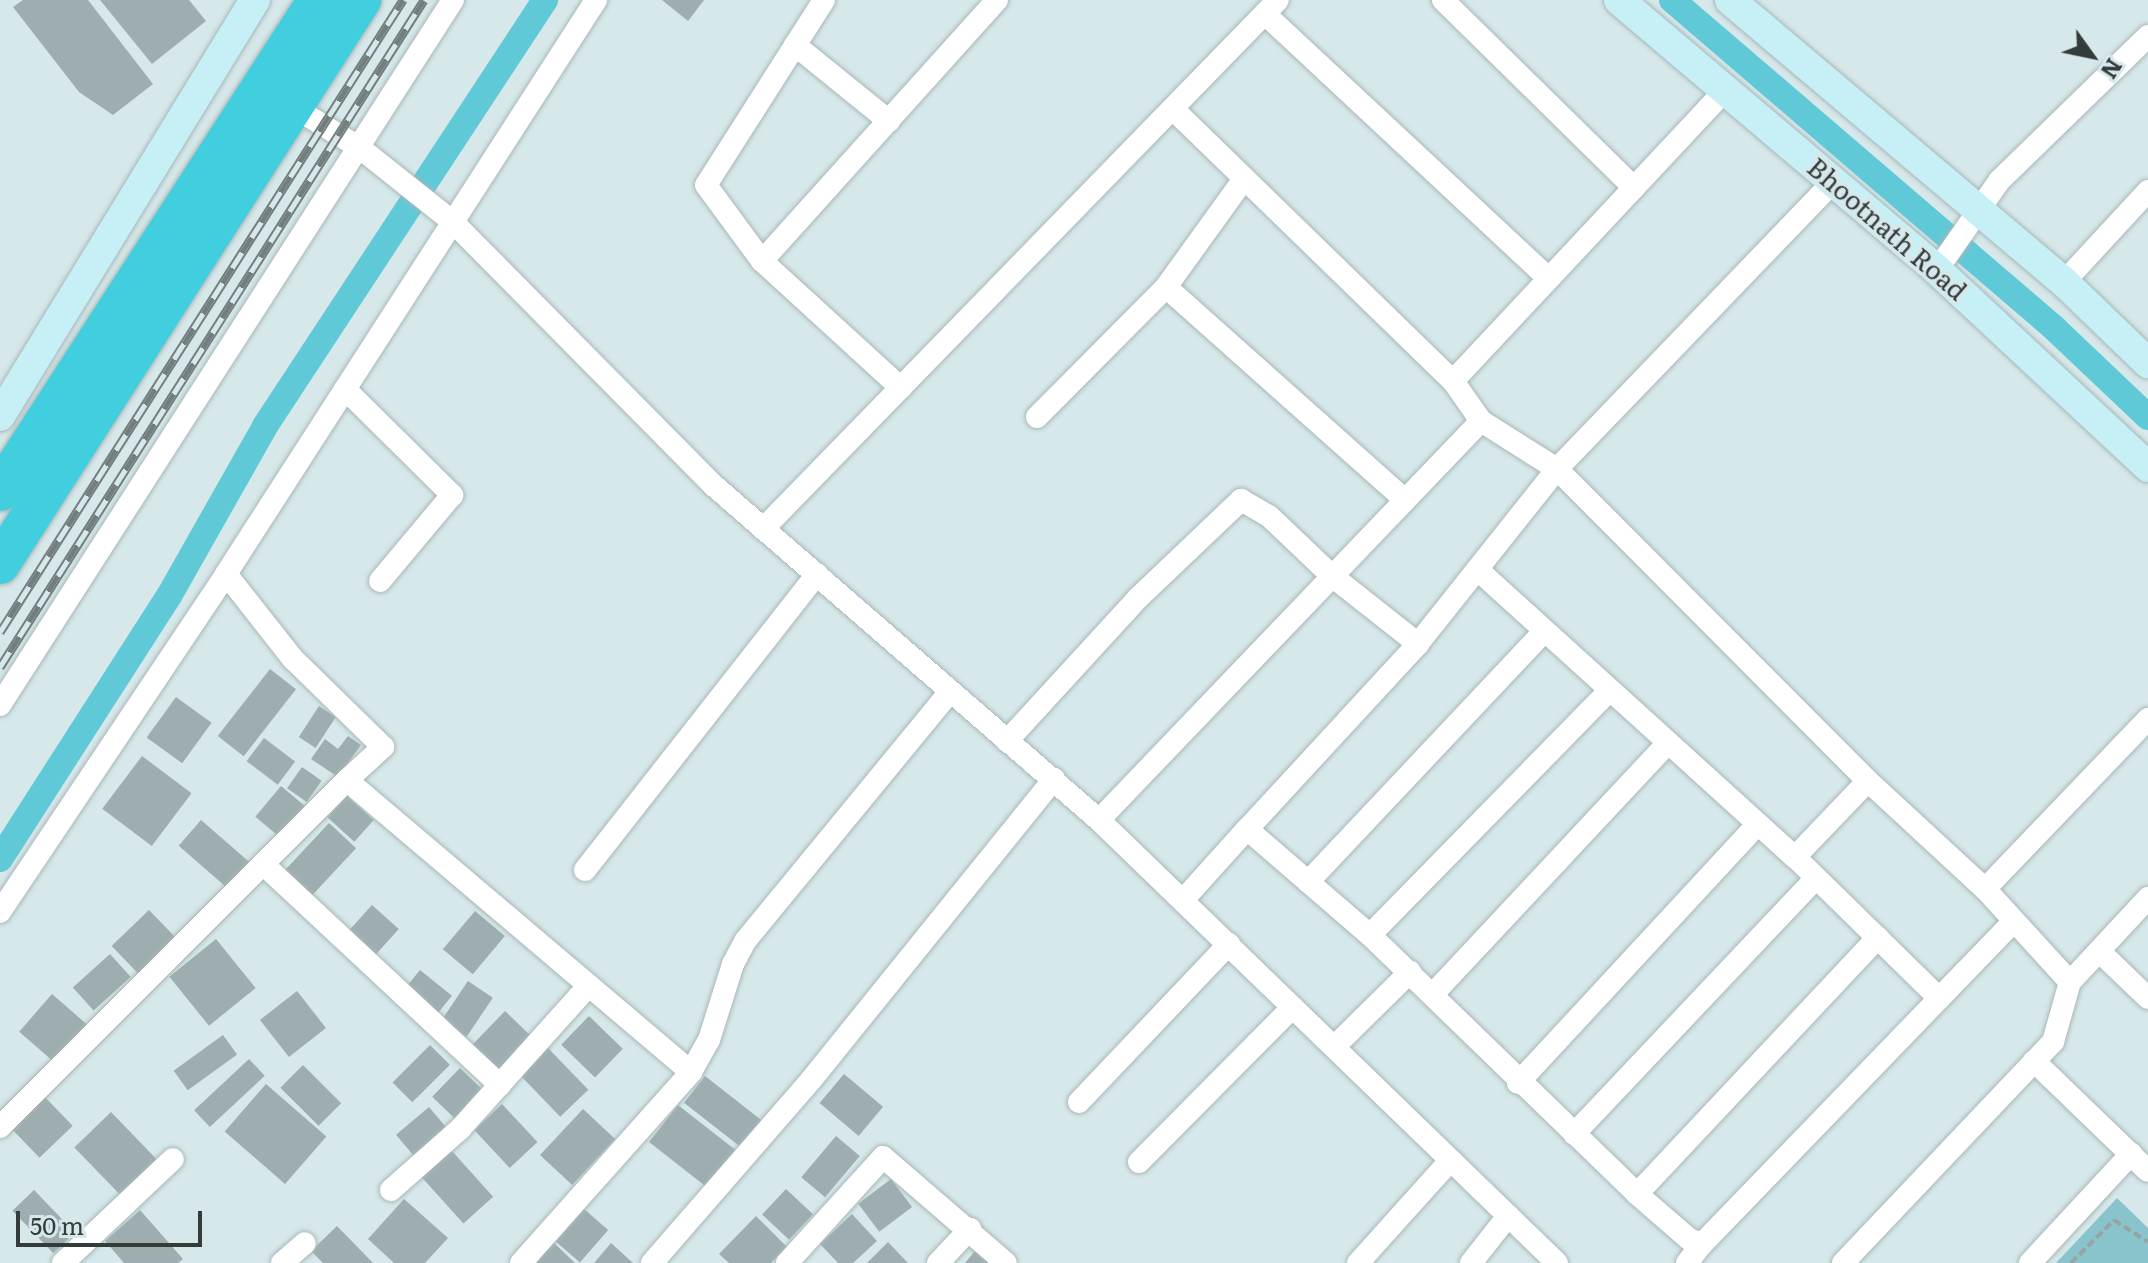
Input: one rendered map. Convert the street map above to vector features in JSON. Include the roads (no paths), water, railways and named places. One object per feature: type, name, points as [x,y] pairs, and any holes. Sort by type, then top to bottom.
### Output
[{"type":"highway","points":[[0,491],[318,0]]},
{"type":"highway","points":[[0,564],[290,105],[361,0]]},
{"type":"highway","points":[[0,445],[48,416]]},
{"type":"street","points":[[0,416],[255,0]]},
{"type":"street","points":[[0,705],[453,0]]},
{"type":"street","points":[[0,912],[226,574],[345,389],[449,218],[596,0]]},
{"type":"street","points":[[824,0],[706,185],[762,261],[901,388]]},
{"type":"street","points":[[762,261],[997,0]]},
{"type":"street","points":[[1443,0],[1634,188]]},
{"type":"street","name":"Bhootnath Road","points":[[1619,0],[1835,180],[1944,261],[2148,467]]},
{"type":"street","points":[[1730,0],[1977,216],[2064,282],[2148,363]]},
{"type":"street","points":[[763,529],[1271,7],[1549,279]]},
{"type":"street","points":[[1944,261],[1999,181],[2148,36]]},
{"type":"street","points":[[795,45],[889,121]]},
{"type":"street","points":[[1453,381],[1726,89]]},
{"type":"street","points":[[290,105],[360,148],[449,218],[763,529],[1099,820],[1557,1263]]},
{"type":"street","points":[[1173,109],[1453,381],[1481,421],[1557,469],[1868,781],[1985,889],[2070,982]]},
{"type":"street","points":[[1037,417],[1166,287],[1244,179]]},
{"type":"street","points":[[1184,899],[1418,644],[1557,469],[1835,180]]},
{"type":"street","points":[[2064,282],[2148,191]]},
{"type":"street","points":[[1166,287],[1405,500]]},
{"type":"street","points":[[345,389],[452,495],[380,581]]},
{"type":"street","points":[[1099,820],[1481,421]]},
{"type":"street","points":[[1007,741],[1137,599],[1241,500],[1269,516],[1332,576],[1418,644]]},
{"type":"street","points":[[1478,570],[1608,692],[1795,857],[1939,998]]},
{"type":"street","points":[[0,1127],[383,747],[293,659],[226,574]]},
{"type":"street","points":[[585,870],[817,574]]},
{"type":"street","points":[[1308,882],[1544,632]]},
{"type":"street","points":[[1370,935],[1608,692]]},
{"type":"street","points":[[521,1263],[691,1072],[709,1040],[733,964],[746,940],[949,693]]},
{"type":"street","points":[[1985,889],[2148,719]]},
{"type":"street","points":[[1433,994],[1667,744]]},
{"type":"street","points":[[652,1263],[811,1080],[1054,779]]},
{"type":"street","points":[[347,780],[691,1072]]},
{"type":"street","points":[[1795,857],[1868,781]]},
{"type":"street","points":[[1518,1083],[1758,824]]},
{"type":"street","points":[[1247,829],[1410,972],[1518,1083],[1637,1194],[1689,1239],[1702,1244]]},
{"type":"street","points":[[263,864],[500,1085]]},
{"type":"street","points":[[1574,1134],[1816,878]]},
{"type":"street","points":[[1843,1263],[2053,1042],[2070,982],[2148,898]]},
{"type":"street","points":[[1687,1263],[2014,921]]},
{"type":"street","points":[[1637,1194],[1878,937]]},
{"type":"street","points":[[1079,1102],[1229,944]]},
{"type":"street","points":[[2099,951],[2148,998]]},
{"type":"street","points":[[1334,1047],[1410,972]]},
{"type":"street","points":[[391,1190],[500,1085],[589,985]]},
{"type":"street","points":[[1139,1162],[1293,1007]]},
{"type":"street","points":[[2034,1061],[2148,1171]]},
{"type":"street","points":[[2030,1263],[2131,1154]]},
{"type":"street","points":[[787,1263],[883,1157],[1006,1263]]},
{"type":"street","points":[[63,1263],[173,1159]]},
{"type":"street","points":[[1358,1263],[1450,1161]]},
{"type":"street","points":[[1471,1263],[1508,1216]]},
{"type":"street","points":[[938,1263],[970,1229]]},
{"type":"street","points":[[282,1263],[305,1243]]},
{"type":"waterway","points":[[0,859],[169,596],[265,426],[545,0]]},
{"type":"waterway","points":[[1672,0],[2053,327],[2148,417]]},
{"type":"railway","points":[[0,632],[403,0]]},
{"type":"railway","points":[[0,667],[424,0]]}]
